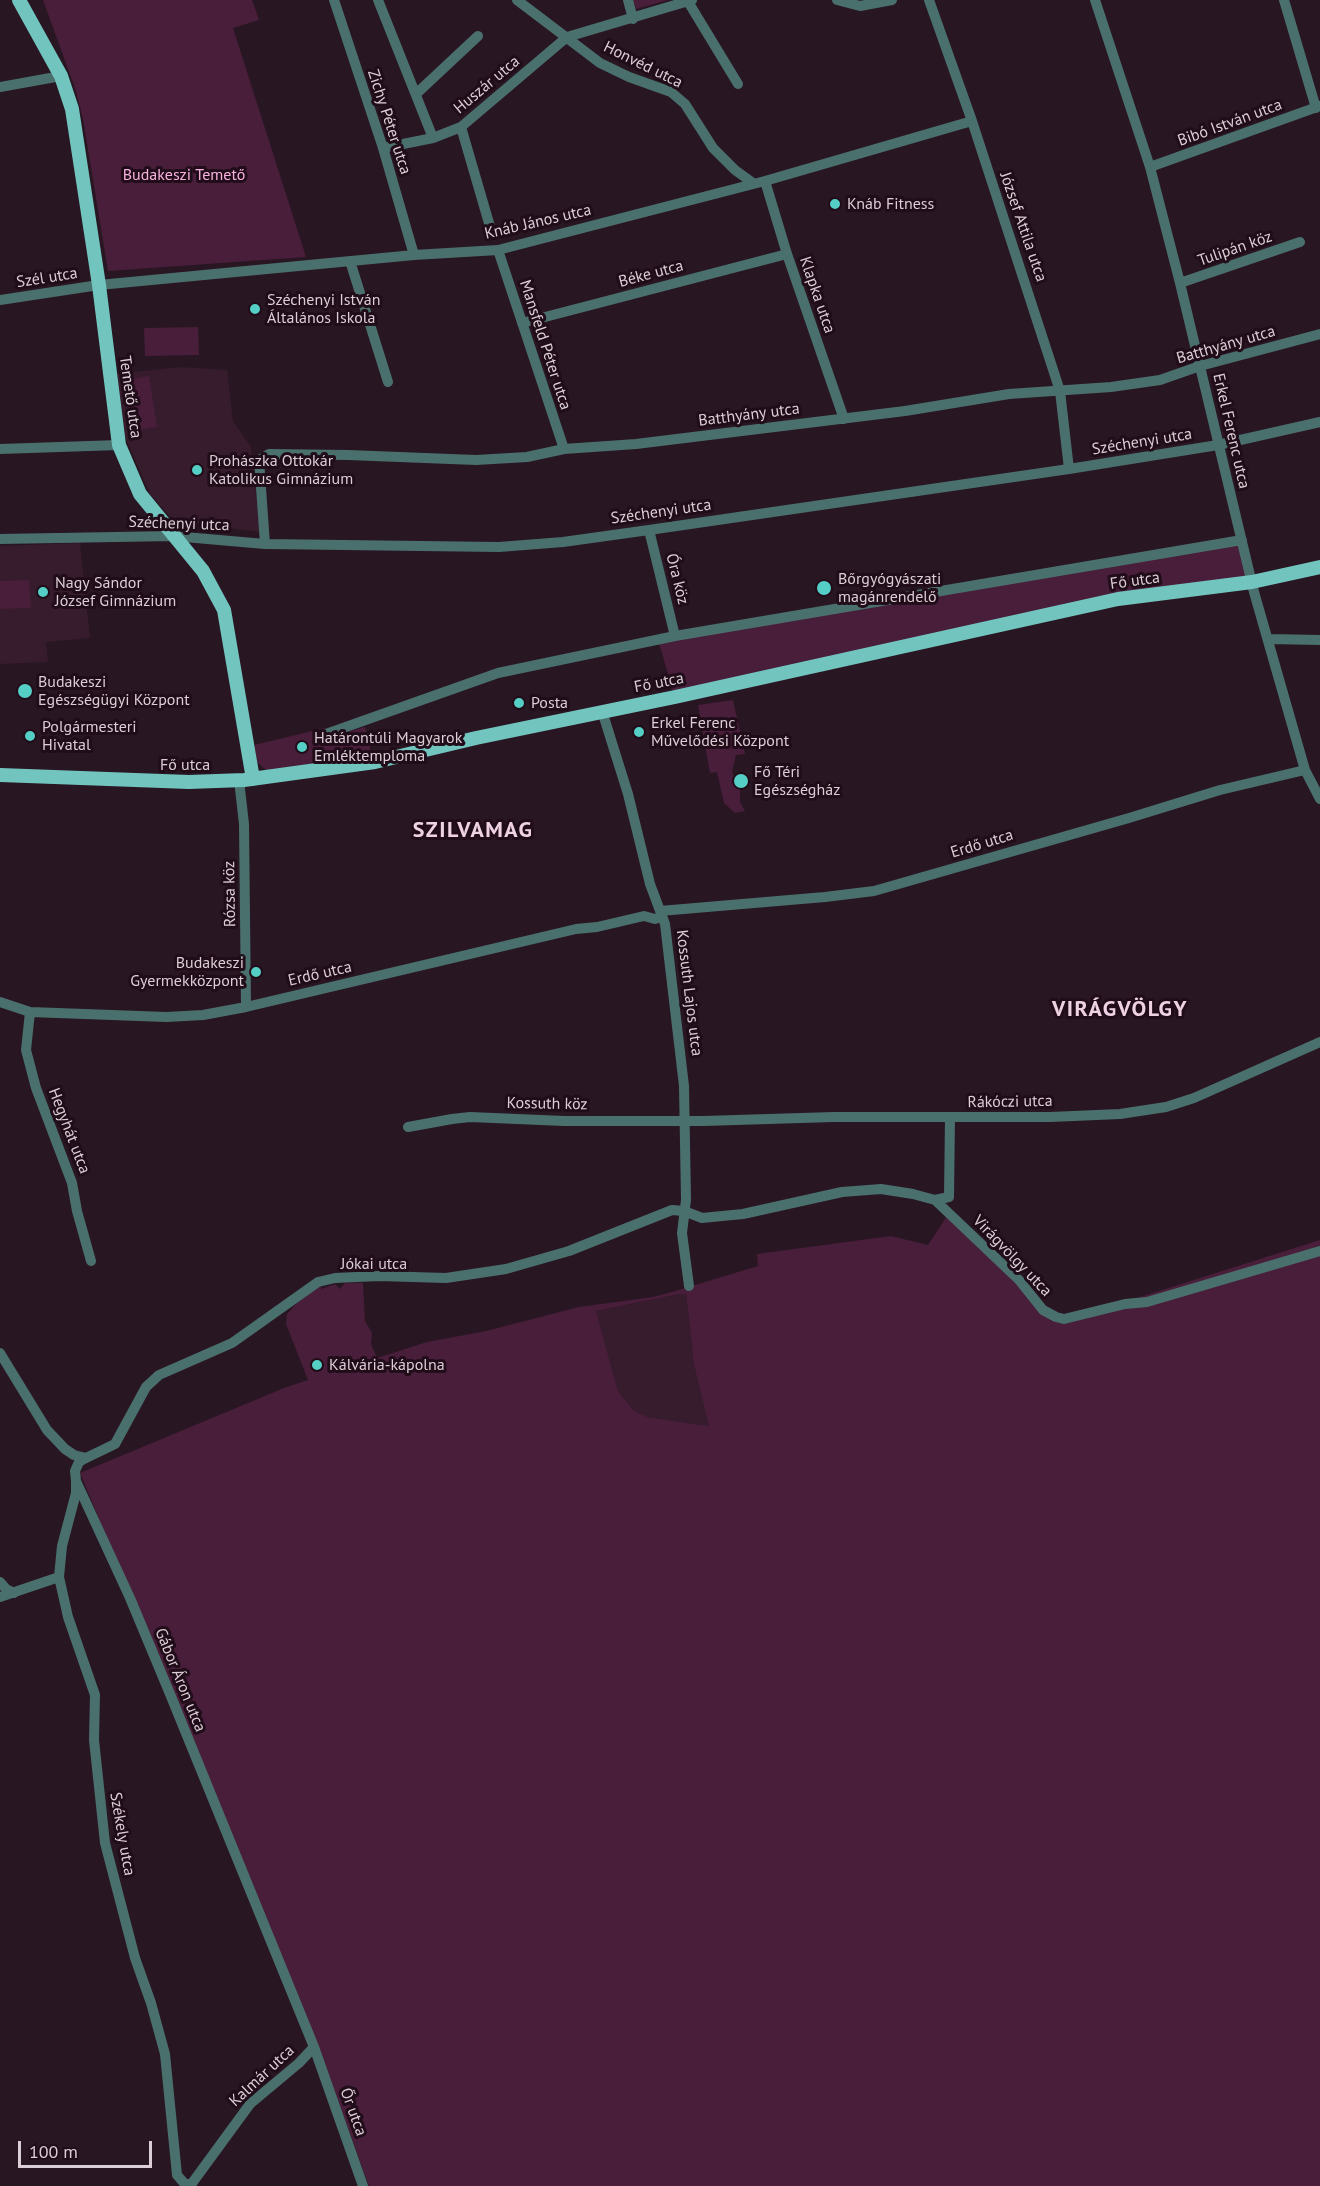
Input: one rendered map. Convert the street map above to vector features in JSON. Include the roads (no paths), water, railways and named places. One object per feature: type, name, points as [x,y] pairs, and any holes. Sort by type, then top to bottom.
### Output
[{"type":"main road","name":"Temető utca","points":[[19,0],[61,76],[75,129],[99,285],[119,445],[140,494],[203,571],[225,610],[246,780]]},
{"type":"main road","name":"Fő utca","points":[[0,775],[189,782],[246,780],[375,762],[1118,599],[1252,582],[1320,567]]},
{"type":"street","name":"Zichy Péter utca","points":[[333,0],[383,148],[414,255]]},
{"type":"street","points":[[378,0],[433,138]]},
{"type":"street","points":[[628,0],[633,19]]},
{"type":"street","points":[[567,37],[633,19],[689,0],[738,84]]},
{"type":"street","points":[[837,0],[860,6],[892,0]]},
{"type":"street","name":"József Attila utca","points":[[929,0],[972,121],[1060,391],[1069,469]]},
{"type":"street","name":"Erkel Ferenc utca","points":[[1095,0],[1150,167],[1252,582],[1305,770],[1320,799]]},
{"type":"street","points":[[1284,0],[1318,107]]},
{"type":"street","name":"Honvéd utca","points":[[519,2],[600,63],[629,77],[671,92],[685,104],[713,148],[735,170],[753,183]]},
{"type":"street","points":[[416,94],[478,36]]},
{"type":"street","name":"Huszár utca","points":[[383,148],[433,138],[461,127],[567,37]]},
{"type":"street","points":[[0,87],[61,76]]},
{"type":"street","name":"Bibó István utca","points":[[1150,167],[1318,107]]},
{"type":"street","name":"Knáb János utca","points":[[99,285],[414,255],[498,250],[765,181],[972,121]]},
{"type":"street","points":[[461,127],[491,230]]},
{"type":"street","points":[[735,170],[736,187]]},
{"type":"street","name":"Klapka utca","points":[[765,181],[787,254],[844,418]]},
{"type":"street","name":"Tulipán köz","points":[[1180,283],[1300,242]]},
{"type":"street","name":"Mansfeld Péter utca","points":[[498,250],[564,449]]},
{"type":"street","name":"Béke utca","points":[[522,324],[787,254]]},
{"type":"street","points":[[350,261],[388,382]]},
{"type":"street","name":"Szél utca","points":[[0,300],[99,285]]},
{"type":"street","name":"Batthyány utca","points":[[265,544],[259,460],[269,454],[476,460],[527,457],[564,449],[636,444],[844,418],[1009,394],[1111,387],[1160,380],[1200,366],[1320,333]]},
{"type":"street","name":"Széchenyi utca","points":[[0,540],[173,536],[265,544],[500,547],[563,542],[1069,469],[1218,445],[1320,422]]},
{"type":"street","points":[[0,449],[119,445]]},
{"type":"street","name":"Óra köz","points":[[649,530],[675,636]]},
{"type":"street","name":"Fő utca","points":[[326,734],[498,673],[675,636],[1242,540]]},
{"type":"street","points":[[1269,639],[1320,640]]},
{"type":"street","name":"Kossuth Lajos utca","points":[[602,711],[628,794],[650,884],[665,924],[682,1057],[686,1120],[682,1233],[689,1286]]},
{"type":"street","name":"Erdő utca","points":[[0,1002],[30,1012],[166,1017],[203,1015],[246,1007],[576,929],[597,927],[644,916],[650,908],[660,911],[874,891],[1220,790],[1305,770]]},
{"type":"street","name":"Rózsa köz","points":[[246,780],[244,824],[246,1007]]},
{"type":"street","name":"Hegyhát utca","points":[[30,1012],[26,1050],[39,1097],[72,1183],[77,1211],[92,1261]]},
{"type":"street","name":"Rákóczi utca","points":[[686,1120],[1050,1117],[1120,1114],[1150,1110],[1194,1098],[1320,1042]]},
{"type":"street","points":[[935,1200],[948,1197],[950,1117]]},
{"type":"street","name":"Kossuth köz","points":[[408,1127],[470,1118],[564,1121],[686,1120]]},
{"type":"street","name":"Virágvölgy utca","points":[[684,1211],[702,1218],[733,1215],[842,1192],[880,1189],[935,1200],[1019,1280],[1043,1310],[1064,1319],[1125,1304],[1147,1302],[1320,1251]]},
{"type":"street","name":"Jókai utca","points":[[86,1458],[115,1444],[146,1387],[159,1375],[232,1343],[318,1282],[335,1278],[379,1276],[414,1279],[446,1278],[506,1269],[569,1251],[672,1210],[684,1211]]},
{"type":"street","points":[[0,1353],[46,1430],[65,1449],[74,1455],[86,1458]]},
{"type":"street","points":[[76,1481],[75,1471],[79,1462],[86,1458]]},
{"type":"street","name":"Székely utca","points":[[76,1481],[76,1493],[62,1546],[59,1577],[68,1617],[95,1695],[94,1740],[104,1836],[132,1949],[162,2042],[177,2175],[184,2183],[191,2186]]},
{"type":"street","name":"Gábor Áron utca","points":[[76,1481],[130,1598],[314,2047]]},
{"type":"street","points":[[0,1597],[59,1577]]},
{"type":"street","points":[[0,1582],[14,1593]]},
{"type":"street","name":"Kalmár utca","points":[[191,2186],[250,2104],[299,2063],[314,2047]]},
{"type":"street","name":"Őr utca","points":[[314,2047],[363,2186]]},
{"type":"place","name":"Knáb Fitness","points":[[835,204]]},
{"type":"place","name":"Széchenyi István Általános Iskola","points":[[255,309]]},
{"type":"place","name":"Prohászka Ottokár Katolikus Gimnázium","points":[[197,470]]},
{"type":"place","name":"Bőrgyógyászati magánrendelő","points":[[824,588]]},
{"type":"place","name":"Nagy Sándor József Gimnázium","points":[[43,592]]},
{"type":"place","name":"Budakeszi Egészségügyi Központ","points":[[25,691]]},
{"type":"place","name":"Posta","points":[[519,703]]},
{"type":"place","name":"Erkel Ferenc Művelődési Központ","points":[[639,732]]},
{"type":"place","name":"Polgármesteri Hivatal","points":[[30,736]]},
{"type":"place","name":"Határontúli Magyarok Emléktemploma","points":[[302,747]]},
{"type":"place","name":"Fő Téri Egészségház","points":[[741,781]]},
{"type":"place","name":"Budakeszi Gyermekközpont","points":[[256,972]]},
{"type":"place","name":"Kálvária-kápolna","points":[[317,1365]]},
{"type":"district","name":"SZILVAMAG","points":[[473,831]]},
{"type":"district","name":"VIRÁGVÖLGY","points":[[1120,1010]]},
{"type":"park label","name":"Budakeszi Temető","points":[[184,175]]}]
